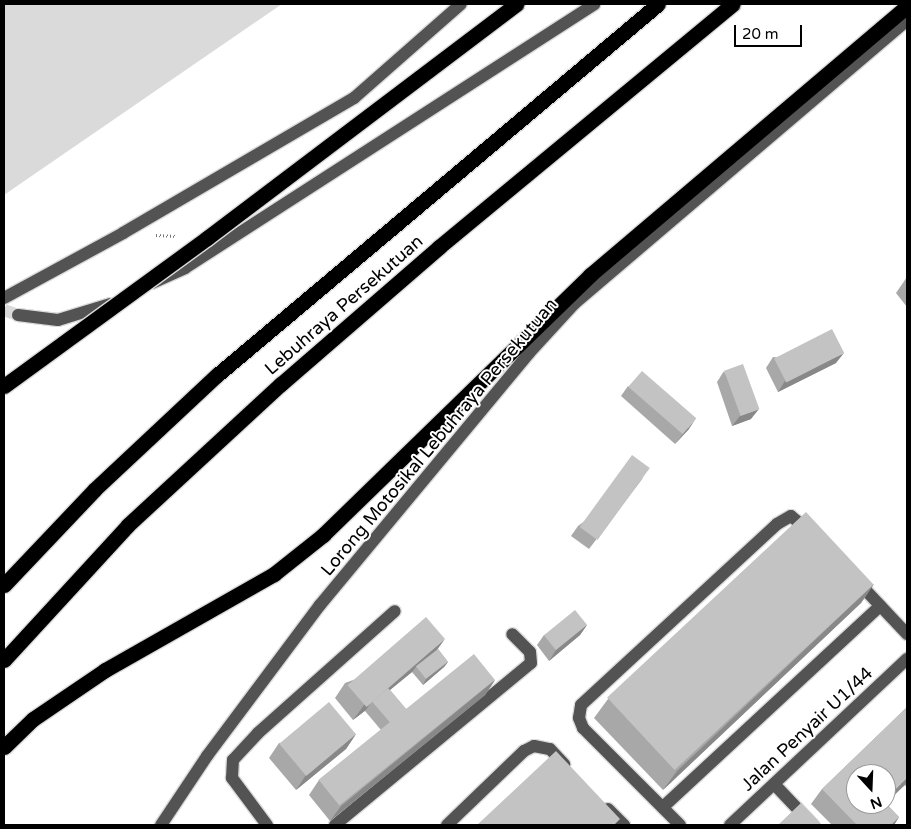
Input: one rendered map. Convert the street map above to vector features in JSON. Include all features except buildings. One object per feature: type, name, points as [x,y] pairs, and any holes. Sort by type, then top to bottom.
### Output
[{"type":"highway","points":[[4,386],[207,238],[516,4]]},
{"type":"highway","name":"Lebuhraya Persekutuan","points":[[4,585],[31,554],[95,489],[225,368],[658,4]]},
{"type":"highway","name":"Lebuhraya Persekutuan","points":[[4,660],[128,525],[281,384],[439,247],[733,4]]},
{"type":"highway","points":[[4,747],[33,718],[105,670],[274,574],[316,540],[590,275],[907,6]]},
{"type":"highway","points":[[4,568],[31,554]]},
{"type":"street","points":[[4,298],[123,233],[354,98],[461,4]]},
{"type":"street","points":[[18,315],[58,320],[96,311],[185,268],[594,4]]},
{"type":"street","name":"Lorong Motosikal Lebuhraya Persekutuan","points":[[161,825],[207,756],[320,605],[529,353],[568,310],[907,20]]},
{"type":"street","points":[[680,825],[583,728],[579,718],[581,705],[777,524],[791,516],[822,544]]},
{"type":"street","points":[[847,571],[907,634]]},
{"type":"street","points":[[663,807],[880,606]]},
{"type":"street","points":[[261,822],[232,778],[233,760],[258,733],[395,611]]},
{"type":"street","points":[[335,825],[531,663],[530,652],[512,634]]},
{"type":"street","name":"Jalan Penyair U1/44","points":[[730,825],[907,658]]},
{"type":"street","points":[[447,825],[524,751],[534,746],[550,749],[577,777]]},
{"type":"street","points":[[774,784],[813,825]]},
{"type":"street","points":[[597,798],[624,825]]},
{"type":"path","points":[[123,233],[207,238]]},
{"type":"shaded area","points":[[4,4],[282,4],[4,195]]},
{"type":"tunnel","points":[[4,310],[18,315]]}]
